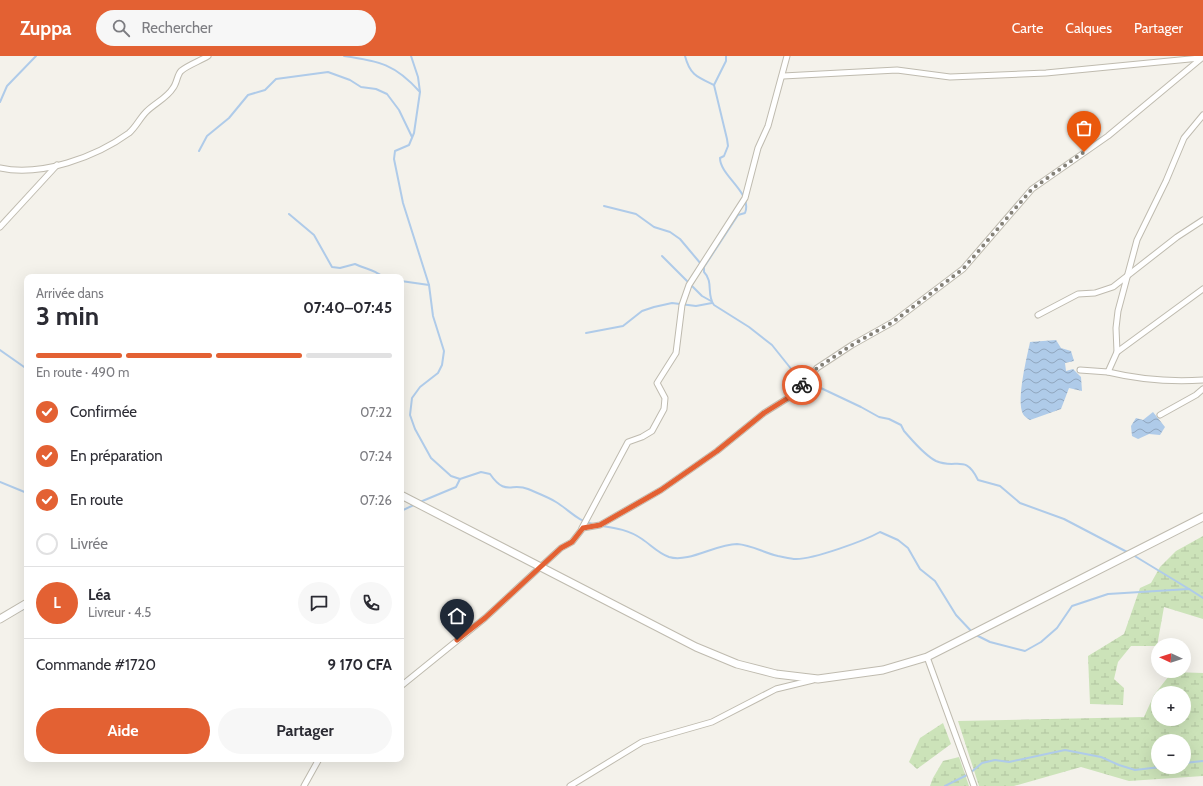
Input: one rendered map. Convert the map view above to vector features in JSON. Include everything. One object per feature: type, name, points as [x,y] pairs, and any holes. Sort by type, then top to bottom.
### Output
[{"type":"street","points":[[0,168],[24,170],[57,165],[89,155],[130,132],[147,111],[174,87],[181,71],[208,56]]},
{"type":"street","points":[[404,684],[485,618],[561,548],[572,542],[582,529],[628,442],[642,438],[652,431],[664,409],[665,398],[657,383],[676,353],[682,305],[689,285],[745,198],[758,148],[768,126],[783,76],[787,56]]},
{"type":"street","points":[[783,76],[897,70],[950,77],[1046,74],[1203,57]]},
{"type":"street","points":[[582,529],[600,525],[661,490],[717,451],[764,413],[796,393],[817,368],[852,345],[893,322],[963,269],[1032,189],[1108,136],[1203,57]]},
{"type":"street","points":[[1108,372],[1117,352],[1116,328],[1118,311],[1137,240],[1166,181],[1184,138],[1203,115]]},
{"type":"street","points":[[0,227],[57,165]]},
{"type":"street","points":[[1038,315],[1078,294],[1095,293],[1113,287],[1177,237],[1203,220]]},
{"type":"street","points":[[1117,352],[1203,289]]},
{"type":"street","points":[[1080,370],[1108,372],[1132,378],[1184,381],[1203,380]]},
{"type":"street","points":[[1160,415],[1196,395],[1203,389]]},
{"type":"street","points":[[404,497],[696,647],[737,664],[776,674],[818,679]]},
{"type":"street","points":[[570,786],[642,742],[712,722],[776,690],[818,679],[883,670],[927,657],[1203,517]]},
{"type":"street","points":[[0,619],[24,605]]},
{"type":"street","points":[[927,657],[974,786]]},
{"type":"street","points":[[304,786],[317,762]]},
{"type":"green space","points":[[1203,536],[1203,619],[1164,607],[1158,638],[1151,638],[1151,646],[1131,646],[1118,662],[1114,679],[1124,688],[1123,705],[1090,704],[1088,656],[1124,634],[1140,588],[1151,583],[1160,567],[1176,551]]},
{"type":"green space","points":[[1191,673],[1203,673],[1203,776],[1129,781],[1081,767],[1014,786],[979,786],[958,721],[1144,717],[1151,702],[1151,726],[1191,726],[1191,686],[1161,686],[1167,678],[1191,678]]},
{"type":"green space","points":[[943,723],[951,744],[917,769],[909,762],[920,738]]},
{"type":"green space","points":[[959,757],[969,786],[930,786],[943,761]]},
{"type":"water","points":[[1056,340],[1061,348],[1071,351],[1074,361],[1065,363],[1066,371],[1073,369],[1081,377],[1082,391],[1069,388],[1061,409],[1030,420],[1023,414],[1021,408],[1021,389],[1030,342]]},
{"type":"water","points":[[1153,412],[1165,427],[1160,435],[1149,434],[1138,439],[1132,436],[1131,426],[1136,418],[1143,420]]},
{"type":"waterway","points":[[0,102],[7,86],[36,56]]},
{"type":"waterway","points":[[344,56],[386,65],[402,75],[420,92],[414,133],[409,145],[395,151],[394,159],[403,203],[429,285],[433,316],[444,351],[442,365],[438,373],[420,387],[412,398],[410,415],[415,429],[431,458],[451,476],[460,479],[481,472],[490,474],[500,485],[509,488],[522,487],[528,489],[553,500],[583,521],[593,524]]},
{"type":"waterway","points":[[411,56],[418,77],[420,92]]},
{"type":"waterway","points":[[685,56],[689,67],[695,75],[714,85],[728,146],[724,156],[720,158],[721,165],[741,192],[746,206],[745,213],[738,215],[704,267],[704,272],[709,280],[710,297],[714,305],[749,327],[772,345],[796,375],[879,417],[889,419],[901,425],[904,431],[923,452],[936,461],[949,464],[964,464],[969,467],[978,480],[1000,486],[1020,503],[1064,519],[1129,553]]},
{"type":"waterway","points":[[714,85],[726,61],[726,56]]},
{"type":"waterway","points":[[199,151],[207,136],[229,118],[248,95],[265,90],[276,79],[328,72],[350,80],[361,87],[376,89],[387,94],[399,110],[412,137]]},
{"type":"waterway","points":[[604,206],[636,214],[654,227],[670,232],[680,239],[701,264]]},
{"type":"waterway","points":[[289,214],[314,235],[332,267],[340,268],[355,264],[379,274]]},
{"type":"waterway","points":[[662,256],[702,296],[711,301]]},
{"type":"waterway","points":[[404,281],[429,285]]},
{"type":"waterway","points":[[586,333],[623,326],[642,311],[654,307],[672,303],[696,306],[712,303]]},
{"type":"waterway","points":[[0,350],[24,367]]},
{"type":"waterway","points":[[420,502],[456,487],[460,479]]},
{"type":"waterway","points":[[0,482],[24,492]]},
{"type":"waterway","points":[[404,510],[416,504]]},
{"type":"waterway","points":[[602,526],[632,533],[661,553],[669,557],[677,558],[694,556],[720,547],[737,544],[778,556],[794,559],[804,558],[839,549],[880,532],[898,540],[908,548],[920,569],[935,581],[956,615],[973,633]]},
{"type":"waterway","points":[[1133,555],[1189,589]]},
{"type":"waterway","points":[[976,635],[990,642],[1025,651],[1041,642],[1057,628],[1072,606],[1108,594],[1189,589],[1203,598]]},
{"type":"waterway","points":[[945,786],[969,774],[982,763],[995,760],[1009,762],[1065,750],[1101,757],[1135,770],[1151,768]]},
{"type":"waterway","points":[[1191,762],[1203,761]]},
{"type":"way so far","points":[[802,385],[817,368],[852,345],[893,322],[963,269],[1003,225],[1032,189],[1084,152]]},
{"type":"route","points":[[457,640],[485,618],[561,548],[572,542],[583,528],[600,525],[661,490],[717,451],[764,413],[796,393],[802,385]]}]
